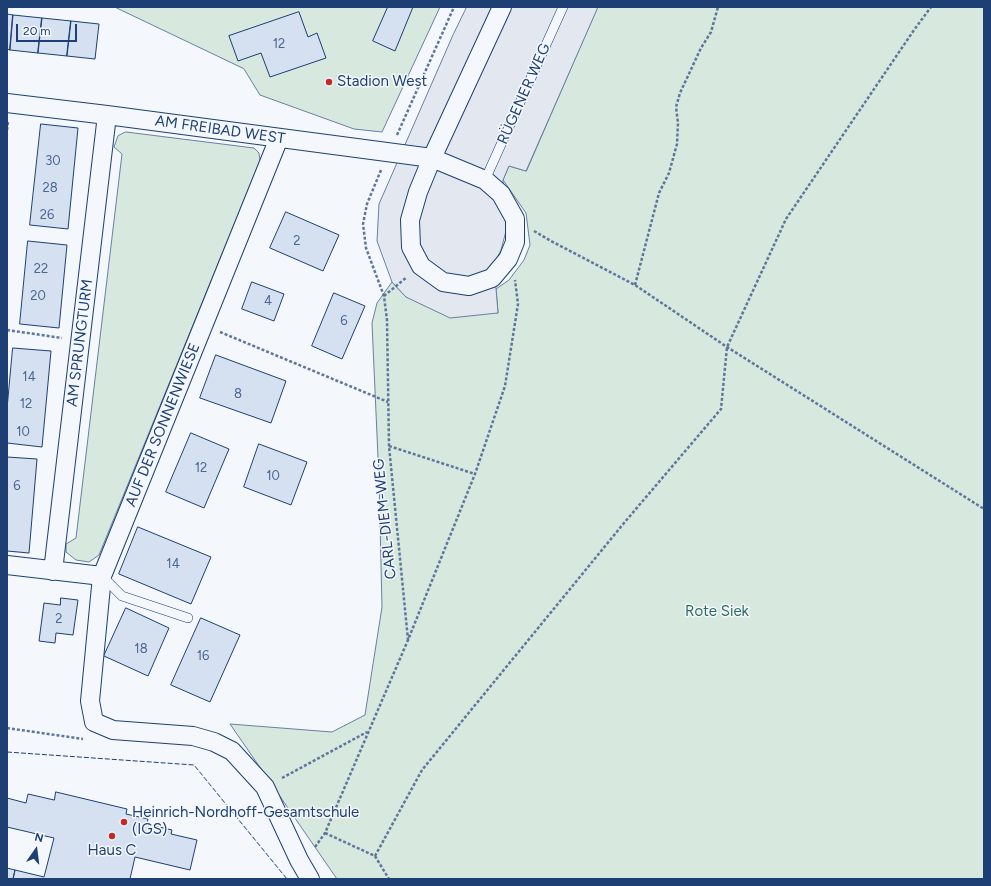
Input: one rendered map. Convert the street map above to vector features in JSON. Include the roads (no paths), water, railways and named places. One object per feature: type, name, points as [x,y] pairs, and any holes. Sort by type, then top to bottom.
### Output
[{"type":"street","points":[[432,158],[485,180],[500,194],[515,219],[515,242],[508,259],[492,278],[468,286],[443,282],[421,266],[411,247],[410,220],[418,192],[432,158],[502,7]]},
{"type":"street","name":"AM FREIBAD WEST","points":[[7,103],[432,158]]},
{"type":"street","name":"AM SPRUNGTURM","points":[[54,571],[107,115]]},
{"type":"street","name":"AUF DER SONNENWIESE","points":[[279,138],[102,576],[90,702],[94,722],[113,730],[193,736],[214,742],[232,751],[265,787],[299,860],[310,879]]},
{"type":"street","points":[[7,566],[102,576]]},
{"type":"lane","name":"RÜGENER WEG","points":[[485,180],[563,7]]},
{"type":"lane","points":[[102,576],[122,596],[188,618]]},
{"type":"place","name":"Stadion West","points":[[329,82]]},
{"type":"place","name":"Heinrich-Nordhoff-Gesamtschule (IGS)","points":[[124,822]]},
{"type":"place","name":"Haus C","points":[[112,836]]},
{"type":"park label","name":"Rote Siek","points":[[717,612]]}]
